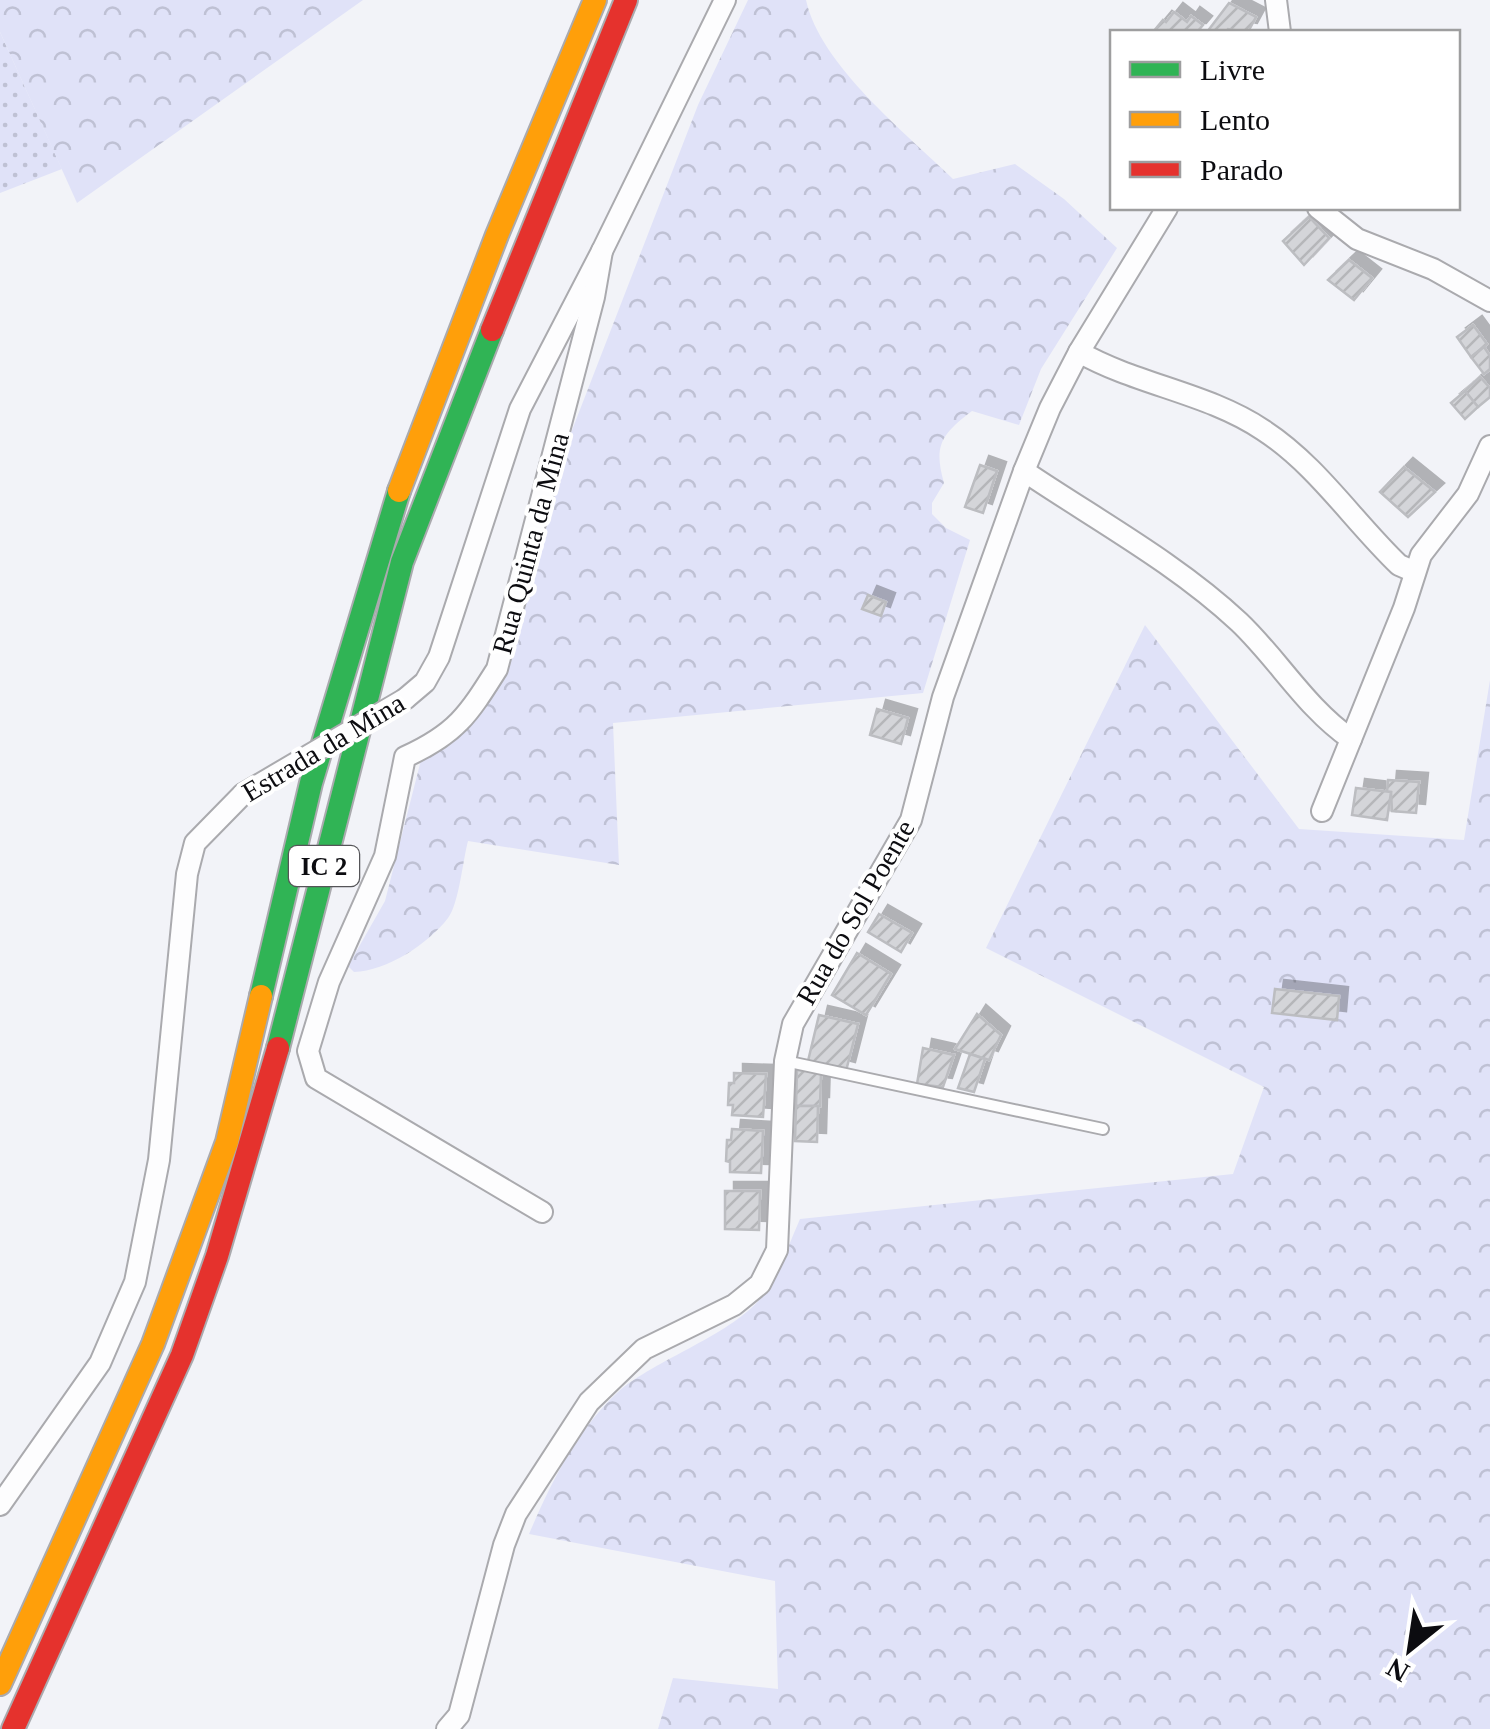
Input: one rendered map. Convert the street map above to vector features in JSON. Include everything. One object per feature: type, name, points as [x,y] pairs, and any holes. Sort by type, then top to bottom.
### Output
[{"type":"highway","name":"IC 2","points":[[0,1684],[153,1344],[227,1142],[311,782],[398,493],[497,235],[596,0]]},
{"type":"highway","name":"IC 2","points":[[13,1729],[182,1355],[282,1038],[402,562],[456,416],[626,0]]},
{"type":"street","name":"Estrada da Mina","points":[[0,1505],[100,1363],[135,1282],[158,1160],[187,874],[195,842],[243,794],[405,699],[426,682],[439,656],[520,409],[724,0]]},
{"type":"street","name":"Rua do Sol Poente","points":[[448,1729],[459,1715],[504,1545],[516,1514],[589,1402],[644,1350],[734,1305],[760,1284],[777,1250],[785,1061],[797,1013],[911,820],[943,697],[1050,408],[1165,210]]},
{"type":"street","points":[[1321,210],[1357,239],[1433,269],[1490,302]]},
{"type":"street","name":"Rua Quinta da Mina","points":[[542,1212],[316,1078],[308,1051],[329,982],[385,856],[406,757],[440,742],[470,713],[497,670],[594,298],[602,251]]},
{"type":"street","points":[[1079,352],[1232,412],[1261,428],[1306,465],[1399,566],[1415,572]]},
{"type":"street","points":[[1322,811],[1415,572],[1429,542],[1453,518],[1468,494],[1490,446]]},
{"type":"street","points":[[1024,471],[1207,594],[1351,739]]},
{"type":"lane","points":[[785,1061],[1103,1129]]},
{"type":"green space","points":[[0,0],[363,0],[77,203],[0,32]]},
{"type":"green space","points":[[748,0],[806,0],[814,24],[846,73],[953,179],[1015,164],[1064,199],[1117,248],[1041,369],[1019,425],[972,411],[943,441],[940,459],[944,483],[932,503],[932,514],[946,528],[970,540],[923,693],[613,723],[619,865],[468,841],[455,903],[440,928],[393,961],[354,972],[348,966],[385,901],[421,760],[443,749],[476,719],[495,690],[550,487],[698,105]]},
{"type":"green space","points":[[0,32],[62,169],[0,193]]},
{"type":"green space","points":[[1145,625],[1299,829],[1464,840],[1490,680],[1490,1729],[658,1729],[673,1678],[778,1689],[775,1581],[529,1534],[577,1441],[618,1392],[750,1309],[774,1277],[800,1219],[1233,1174],[1264,1087],[986,948]]},
{"type":"building","points":[[1229,3],[1256,17],[1249,30],[1209,30]]},
{"type":"building","points":[[1174,12],[1187,22],[1191,16],[1203,25],[1199,30],[1155,30],[1163,20],[1166,22]]},
{"type":"building","points":[[1309,217],[1329,238],[1304,265],[1283,241]]},
{"type":"building","points":[[1349,260],[1372,278],[1354,300],[1328,280]]},
{"type":"building","points":[[1473,325],[1487,344],[1471,357],[1457,337]]},
{"type":"building","points":[[1484,347],[1490,356],[1490,369],[1484,374],[1471,357]]},
{"type":"building","points":[[1480,377],[1490,388],[1490,397],[1478,407],[1465,391]]},
{"type":"building","points":[[1465,391],[1478,407],[1465,419],[1451,403]]},
{"type":"building","points":[[980,465],[997,471],[983,513],[965,507]]},
{"type":"building","points":[[1404,467],[1435,492],[1408,517],[1380,492]]},
{"type":"building","points":[[868,595],[886,602],[881,616],[862,609]]},
{"type":"building","points":[[877,709],[908,718],[901,744],[870,735]]},
{"type":"building","points":[[1388,780],[1419,782],[1416,813],[1392,811]]},
{"type":"building","points":[[1356,788],[1391,792],[1387,820],[1352,815]]},
{"type":"building","points":[[879,914],[912,933],[901,952],[868,932]]},
{"type":"building","points":[[857,953],[891,974],[866,1015],[832,995]]},
{"type":"building","points":[[1275,989],[1339,996],[1337,1020],[1272,1013]]},
{"type":"building","points":[[977,1014],[1001,1035],[989,1060],[955,1049]]},
{"type":"building","points":[[819,1015],[858,1024],[846,1071],[808,1061]]},
{"type":"building","points":[[923,1048],[954,1055],[943,1087],[917,1084]]},
{"type":"building","points":[[970,1054],[985,1059],[974,1092],[958,1088]]},
{"type":"building","points":[[797,1070],[821,1072],[820,1106],[796,1106]]},
{"type":"building","points":[[734,1073],[766,1074],[763,1117],[732,1115],[733,1105],[728,1105],[729,1083],[734,1083]]},
{"type":"building","points":[[796,1106],[818,1106],[817,1142],[795,1141]]},
{"type":"building","points":[[732,1129],[763,1131],[761,1173],[730,1172],[730,1162],[726,1161]]},
{"type":"building","points":[[725,1191],[760,1191],[759,1230],[725,1229]]},
{"type":"traffic: fast","points":[[278,1048],[402,562],[492,330]]},
{"type":"traffic: fast","points":[[261,996],[311,783],[399,491]]},
{"type":"traffic: slow","points":[[399,491],[497,235],[595,0]]},
{"type":"traffic: slow","points":[[0,1684],[153,1344],[227,1142],[261,996]]},
{"type":"traffic: jam","points":[[492,330],[626,0]]},
{"type":"traffic: jam","points":[[13,1729],[182,1355],[217,1256],[278,1048]]}]
